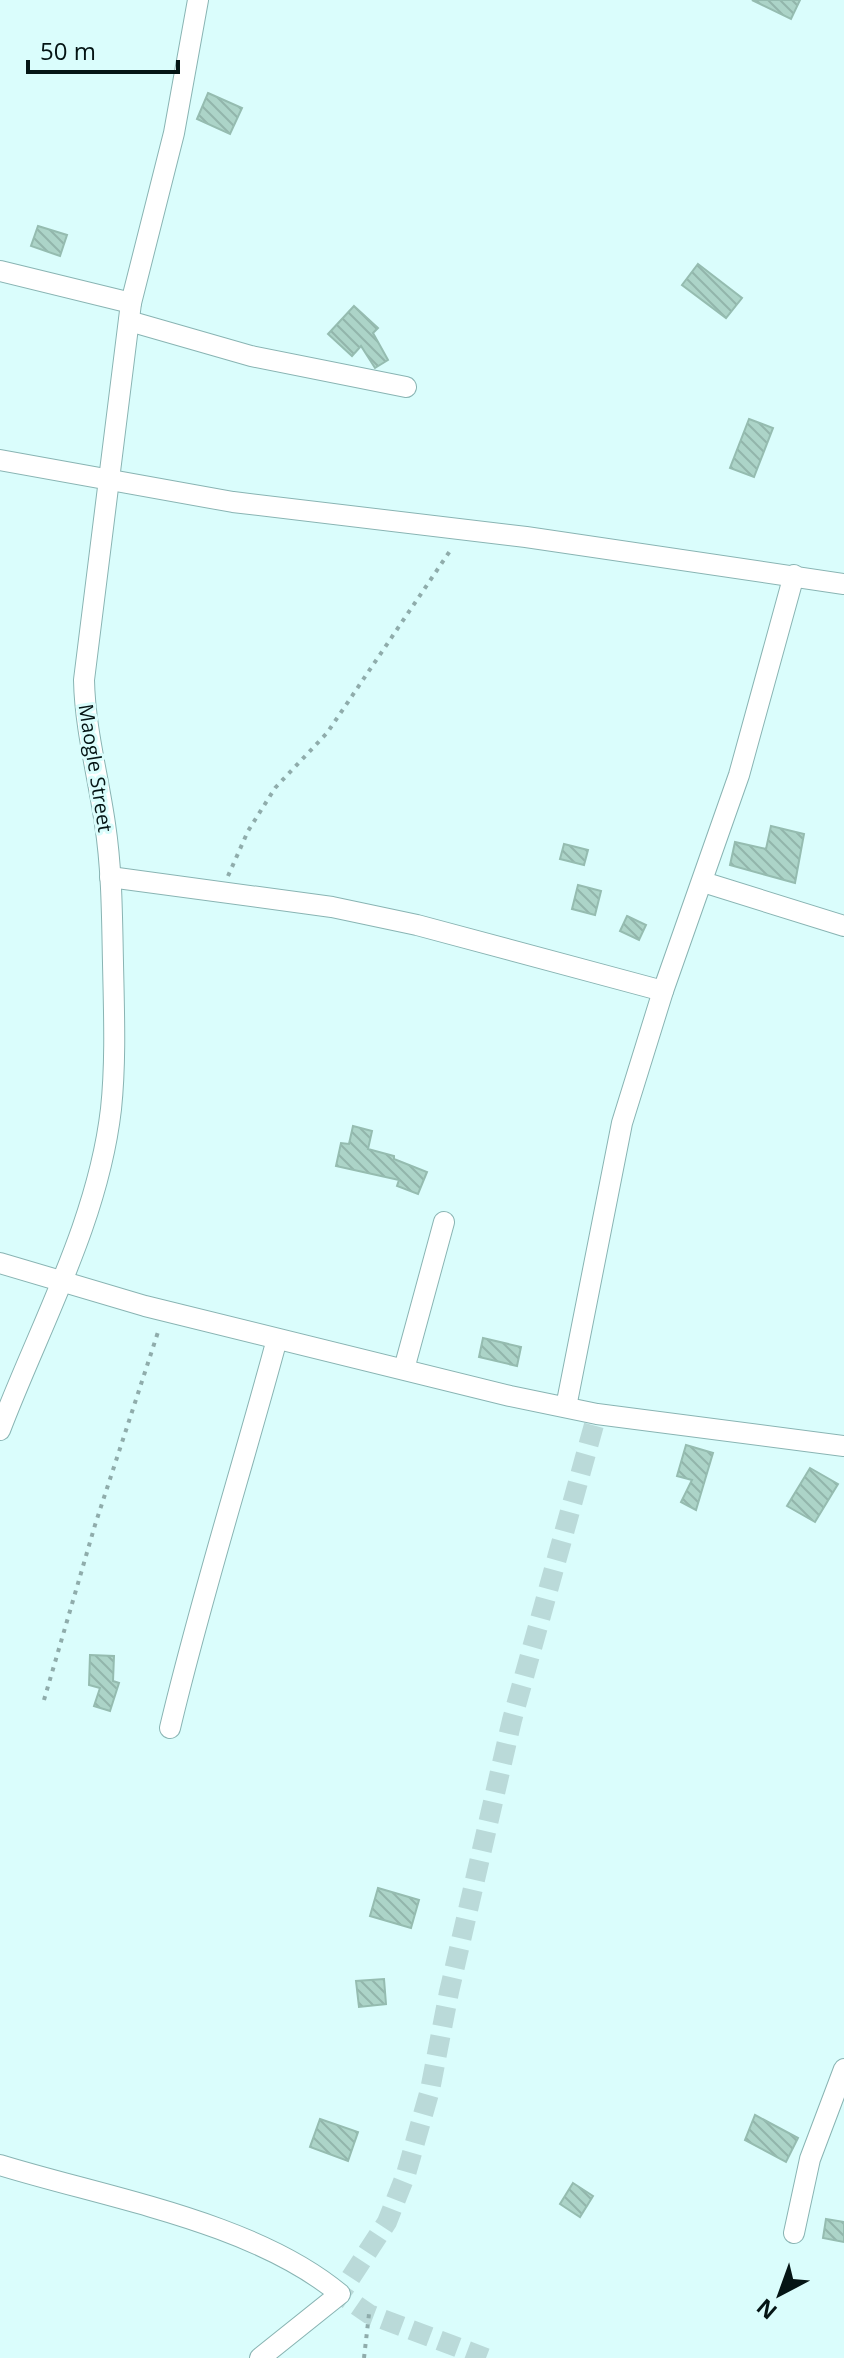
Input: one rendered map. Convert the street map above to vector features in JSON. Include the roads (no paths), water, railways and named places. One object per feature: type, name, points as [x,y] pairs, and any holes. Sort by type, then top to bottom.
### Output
[{"type":"street","name":"Maogle Street","points":[[0,1430],[64,1280],[111,1112],[114,1031],[110,877],[105,826],[85,718],[84,680],[130,312],[174,133],[198,0]]},
{"type":"street","points":[[0,271],[130,312],[251,356],[406,387]]},
{"type":"street","points":[[0,460],[233,502],[465,530],[844,584]]},
{"type":"street","points":[[566,1407],[622,1123],[663,991],[739,775],[794,575]]},
{"type":"street","points":[[110,877],[332,907],[417,925],[663,991]]},
{"type":"street","points":[[703,882],[844,926]]},
{"type":"street","points":[[404,1369],[444,1222]]},
{"type":"street","points":[[0,1263],[165,1311],[566,1407],[844,1446]]},
{"type":"street","points":[[170,1728],[197,1615],[277,1339]]},
{"type":"street","points":[[794,2233],[810,2159],[844,2069]]},
{"type":"street","points":[[0,2165],[143,2205],[256,2246],[311,2270],[340,2294],[260,2358]]},
{"type":"tunnel","points":[[486,2358],[369,2314],[340,2294],[387,2222],[406,2174],[430,2090],[449,1992],[512,1720],[597,1414]]}]
